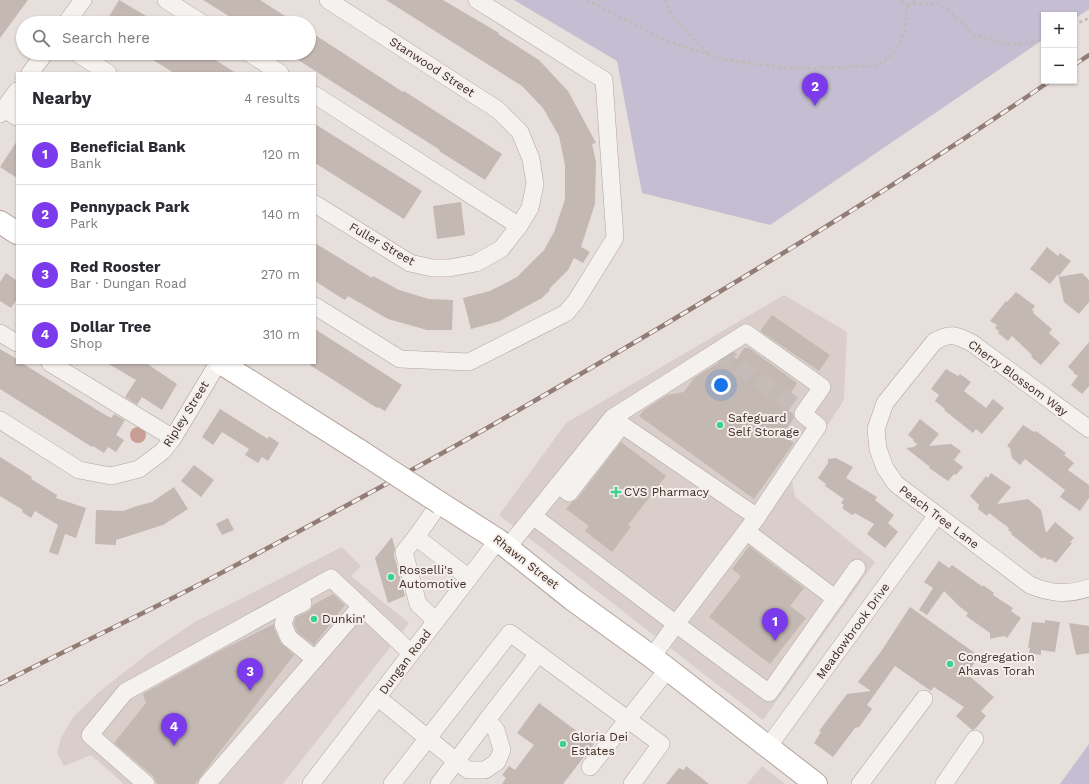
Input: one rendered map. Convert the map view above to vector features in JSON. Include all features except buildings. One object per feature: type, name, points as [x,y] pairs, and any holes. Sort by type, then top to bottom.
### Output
[{"type":"main road","points":[[0,222],[16,232]]},
{"type":"main road","name":"Rhawn Street","points":[[222,364],[360,451],[503,544],[572,599],[660,663],[768,747],[804,780]]},
{"type":"street","points":[[71,16],[83,0]]},
{"type":"street","points":[[166,0],[191,16]]},
{"type":"street","name":"Stanwood Street","points":[[328,0],[498,110],[520,132],[525,144]]},
{"type":"street","points":[[316,307],[400,359],[469,362],[566,313],[576,302],[615,238],[604,80],[477,0]]},
{"type":"street","points":[[31,72],[40,60]]},
{"type":"street","points":[[88,60],[106,72]]},
{"type":"street","points":[[259,60],[278,72]]},
{"type":"street","points":[[7,113],[16,93]]},
{"type":"street","points":[[316,96],[519,226]]},
{"type":"street","name":"Fuller Street","points":[[316,205],[410,263],[432,268],[449,268],[476,263],[501,249],[519,226],[530,208],[534,184],[531,159],[525,144]]},
{"type":"street","points":[[0,333],[16,342]]},
{"type":"street","name":"Dungan Road","points":[[311,784],[469,578],[533,516],[558,485],[617,421],[746,333],[822,387],[803,414],[818,426],[757,517]]},
{"type":"street","name":"Cherry Blossom Way","points":[[944,336],[958,336],[972,343],[1089,429]]},
{"type":"street","name":"Peach Tree Lane","points":[[944,336],[934,342],[884,403],[876,429],[878,449],[884,468],[896,484],[1030,585],[1046,591],[1060,593],[1082,590]]},
{"type":"street","points":[[52,364],[173,438]]},
{"type":"street","name":"Ripley Street","points":[[0,420],[79,470],[111,476],[139,469],[163,451],[173,438],[219,364]]},
{"type":"street","points":[[590,767],[628,719],[660,663],[676,624],[757,517],[617,421]]},
{"type":"street","points":[[436,621],[418,604],[404,552],[440,503]]},
{"type":"street","name":"Meadowbrook Drive","points":[[768,747],[937,515]]},
{"type":"street","points":[[533,516],[765,690],[807,628],[812,632],[857,568]]},
{"type":"street","points":[[746,531],[836,599]]},
{"type":"street","points":[[416,537],[469,578]]},
{"type":"street","points":[[146,784],[90,736],[125,692],[331,578],[358,609]]},
{"type":"street","points":[[315,659],[289,638],[283,624],[288,610],[335,589],[411,653]]},
{"type":"street","points":[[207,784],[358,609]]},
{"type":"street","points":[[392,784],[510,633],[661,744],[632,784]]},
{"type":"street","points":[[438,784],[538,654]]},
{"type":"street","points":[[377,697],[468,770],[485,770],[497,762],[502,750],[496,730],[487,720]]},
{"type":"street","points":[[860,784],[924,699]]},
{"type":"street","points":[[944,784],[975,739]]},
{"type":"path","points":[[587,0],[670,42],[727,60],[793,69],[875,66],[889,58],[900,44],[905,30],[907,5]]},
{"type":"path","points":[[665,0],[672,16],[708,54]]},
{"type":"path","points":[[901,0],[907,5],[937,3],[948,9],[974,34],[1011,45],[1035,42],[1041,39]]},
{"type":"path","points":[[907,5],[916,0]]},
{"type":"path","points":[[1077,24],[1089,18]]},
{"type":"shaded area","points":[[514,0],[1089,0],[1089,9],[1077,17],[1077,12],[1041,12],[1041,41],[770,225],[642,193],[617,61]]},
{"type":"shaded area","points":[[784,295],[847,332],[844,400],[792,481],[795,497],[875,562],[763,720],[499,515],[566,423]]},
{"type":"shaded area","points":[[138,427],[144,429],[146,435],[144,441],[138,443],[132,441],[130,435],[132,429]]},
{"type":"shaded area","points":[[342,547],[361,566],[351,576],[409,623],[283,784],[124,784],[91,755],[64,766],[57,753],[61,738],[73,717],[99,692],[150,652],[195,622]]},
{"type":"shaded area","points":[[1089,744],[1089,784],[1060,784]]},
{"type":"shaded area","points":[[762,766],[785,784],[747,784]]},
{"type":"tunnel","points":[[718,351],[804,412]]},
{"type":"railway","points":[[1077,63],[1089,55]]},
{"type":"railway","points":[[0,684],[168,601],[223,572],[526,406],[811,236],[1046,84]]},
{"type":"place","name":"Pennypack Park","points":[[815,106]]},
{"type":"place","name":"Safeguard Self Storage","points":[[720,425]]},
{"type":"place","name":"CVS Pharmacy","points":[[616,492]]},
{"type":"place","name":"Rosselli's Automotive","points":[[391,577]]},
{"type":"place","name":"Dunkin'","points":[[314,619]]},
{"type":"place","name":"Beneficial Bank","points":[[775,641]]},
{"type":"place","name":"Congregation Ahavas Torah","points":[[950,664]]},
{"type":"place","name":"Red Rooster","points":[[250,691]]},
{"type":"place","name":"Gloria Dei Estates","points":[[563,744]]},
{"type":"place","name":"Dollar Tree","points":[[174,746]]}]
